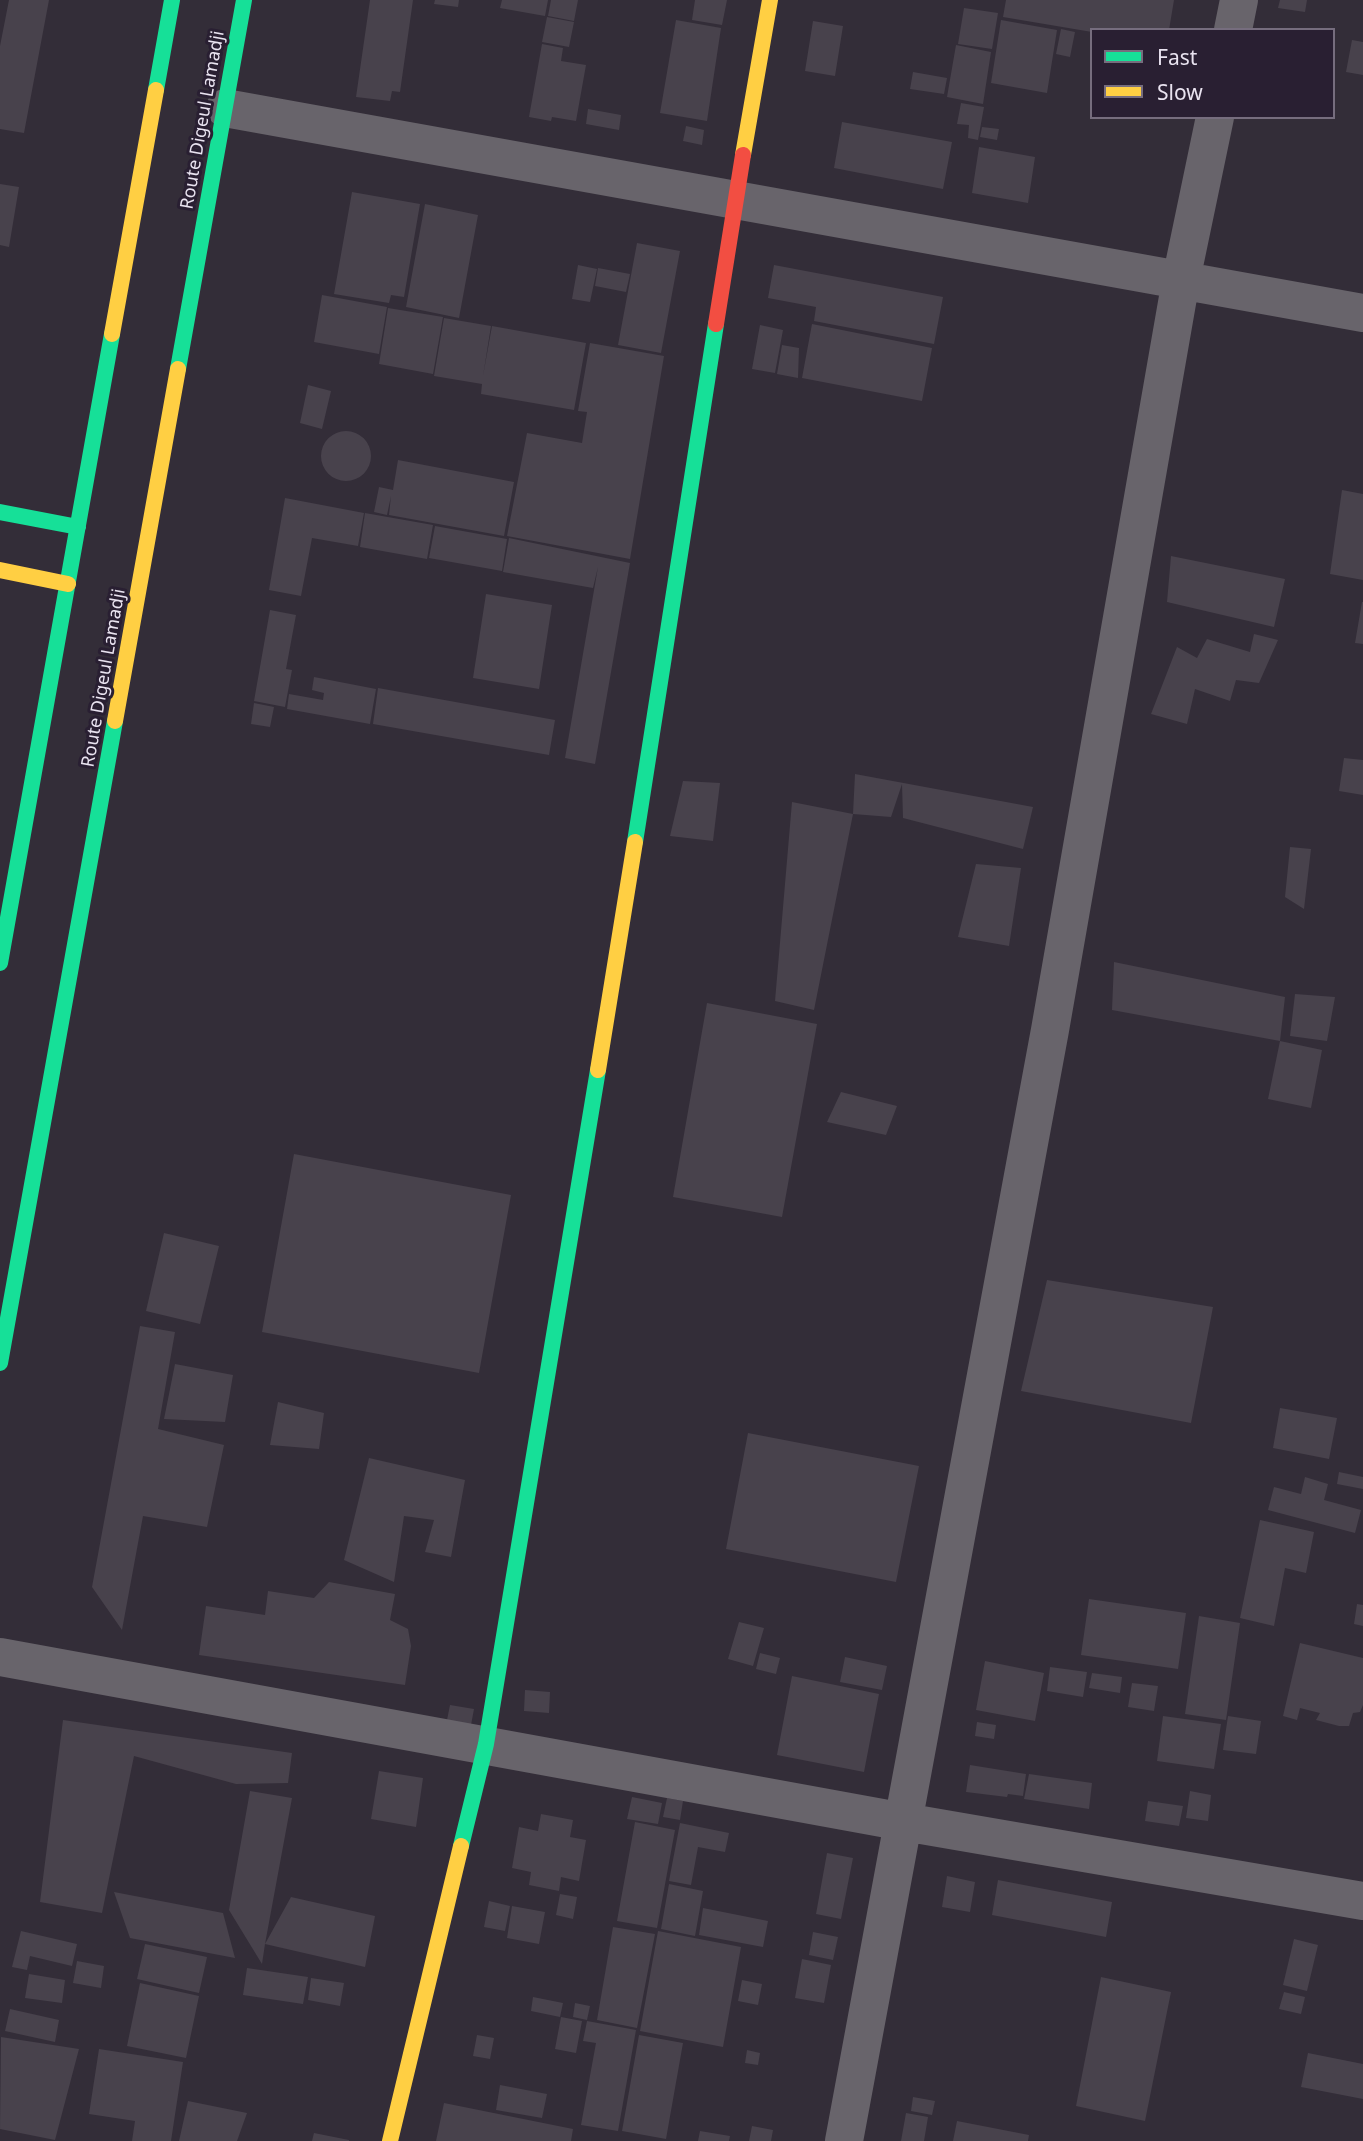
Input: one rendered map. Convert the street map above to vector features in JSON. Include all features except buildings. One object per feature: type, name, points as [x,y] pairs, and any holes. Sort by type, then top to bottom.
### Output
[{"type":"main road","points":[[0,963],[172,0]]},
{"type":"main road","name":"Route Digeul Lamadji","points":[[0,1363],[244,0]]},
{"type":"main road","points":[[390,2141],[486,1744],[618,951],[735,200],[770,0]]},
{"type":"main road","points":[[0,512],[78,527]]},
{"type":"main road","points":[[0,570],[68,584]]},
{"type":"street","points":[[1233,28],[1239,0]]},
{"type":"street","points":[[225,108],[1363,313]]},
{"type":"street","points":[[844,2141],[1045,1057],[1181,280],[1215,119]]},
{"type":"street","points":[[0,1657],[904,1822],[1363,1901]]},
{"type":"traffic: fast","points":[[156,90],[172,0]]},
{"type":"traffic: fast","points":[[178,369],[244,0]]},
{"type":"traffic: fast","points":[[635,842],[716,324]]},
{"type":"traffic: fast","points":[[0,963],[112,334]]},
{"type":"traffic: fast","points":[[0,512],[78,527]]},
{"type":"traffic: fast","points":[[0,1363],[115,721]]},
{"type":"traffic: fast","points":[[461,1846],[486,1744],[598,1070]]},
{"type":"traffic: slow","points":[[743,155],[770,0]]},
{"type":"traffic: slow","points":[[112,334],[156,90]]},
{"type":"traffic: slow","points":[[115,721],[178,369]]},
{"type":"traffic: slow","points":[[0,570],[68,584]]},
{"type":"traffic: slow","points":[[598,1070],[635,842]]},
{"type":"traffic: slow","points":[[390,2141],[461,1846]]},
{"type":"traffic: jam","points":[[716,324],[743,155]]}]
